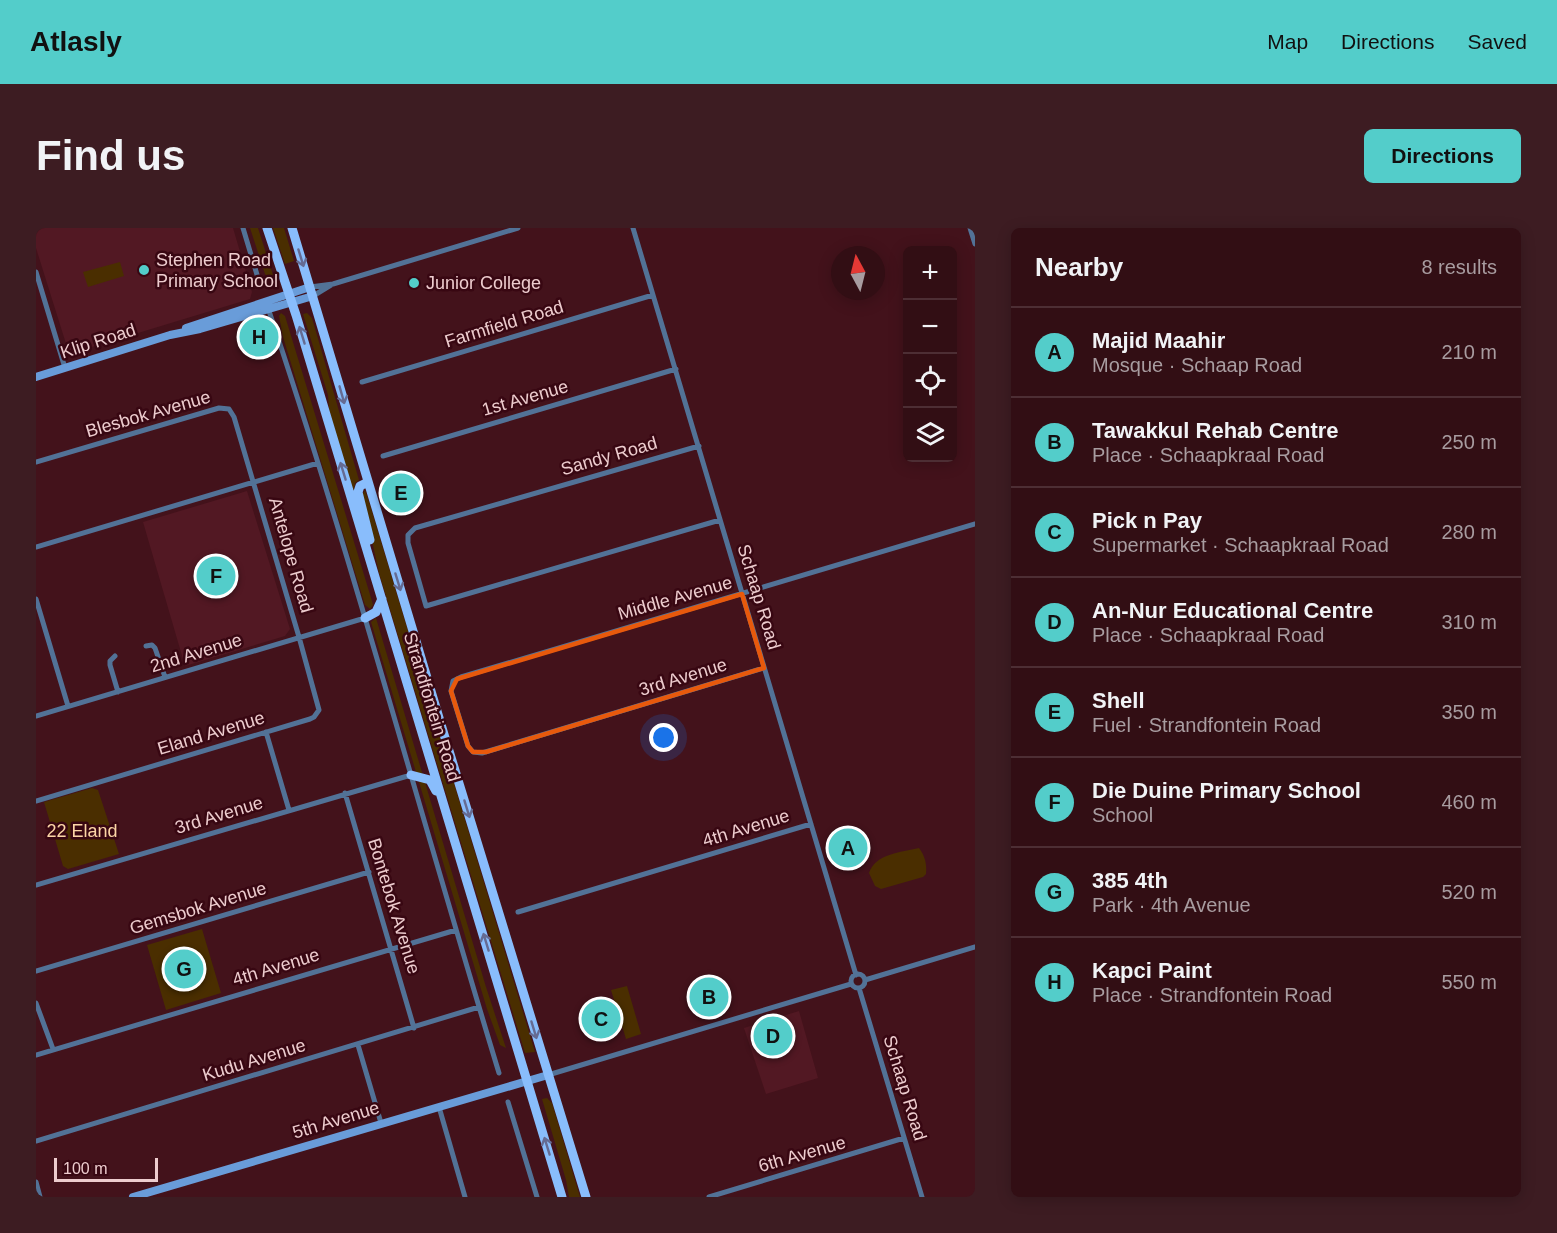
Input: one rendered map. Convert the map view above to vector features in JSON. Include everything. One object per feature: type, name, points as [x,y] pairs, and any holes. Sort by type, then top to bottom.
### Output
[{"type":"main road","name":"Strandfontein Road","points":[[267,228],[382,599],[562,1197]]},
{"type":"main road","name":"Strandfontein Road","points":[[292,228],[586,1197]]},
{"type":"main road","name":"Klip Road","points":[[36,377],[170,335],[198,322],[223,318],[311,291]]},
{"type":"main road","name":"Klip Road","points":[[239,313],[268,308],[290,298]]},
{"type":"main road","points":[[368,482],[360,486],[358,492],[378,587]]},
{"type":"main road","points":[[365,618],[376,612],[382,599]]},
{"type":"main road","points":[[411,775],[430,780],[444,804]]},
{"type":"main road","name":"5th Avenue","points":[[133,1197],[548,1075]]},
{"type":"street","points":[[243,228],[258,278]]},
{"type":"street","points":[[311,291],[518,228]]},
{"type":"street","name":"Schaap Road","points":[[633,228],[856,975]]},
{"type":"street","points":[[970,228],[975,244]]},
{"type":"street","points":[[36,272],[65,368]]},
{"type":"street","name":"Farmfield Road","points":[[362,382],[653,295]]},
{"type":"street","points":[[268,308],[365,618],[499,1073]]},
{"type":"street","name":"1st Avenue","points":[[383,456],[676,369]]},
{"type":"street","name":"Blesbok Avenue","points":[[36,462],[224,407],[232,413],[253,482]]},
{"type":"street","name":"Sandy Road","points":[[699,447],[414,528],[409,532],[408,543],[426,606],[720,520]]},
{"type":"street","points":[[36,547],[318,463]]},
{"type":"street","name":"Antelope Road","points":[[253,482],[299,637]]},
{"type":"street","name":"Middle Avenue","points":[[473,752],[466,740],[451,691],[453,681],[461,677],[975,524]]},
{"type":"street","points":[[36,599],[68,706]]},
{"type":"street","name":"2nd Avenue","points":[[36,716],[365,618]]},
{"type":"street","points":[[36,631],[45,628]]},
{"type":"street","name":"Eland Avenue","points":[[36,801],[310,719],[319,710],[299,637]]},
{"type":"street","points":[[146,646],[152,645],[155,648],[165,677]]},
{"type":"street","points":[[115,656],[110,661],[110,665],[118,692]]},
{"type":"street","name":"3rd Avenue","points":[[473,752],[486,752],[764,668]]},
{"type":"street","points":[[267,732],[289,810]]},
{"type":"street","name":"3rd Avenue","points":[[36,885],[411,775]]},
{"type":"street","name":"Bontebok Avenue","points":[[345,793],[414,1028]]},
{"type":"street","name":"4th Avenue","points":[[518,912],[811,824]]},
{"type":"street","name":"Gemsbok Avenue","points":[[36,971],[369,872]]},
{"type":"street","name":"4th Avenue","points":[[36,1055],[456,930]]},
{"type":"street","points":[[851,984],[860,988],[865,980],[975,947]]},
{"type":"street","points":[[851,984],[851,978],[856,975],[865,980]]},
{"type":"street","points":[[548,1075],[851,984]]},
{"type":"street","name":"Schaap Road","points":[[860,988],[922,1197]]},
{"type":"street","points":[[36,1003],[53,1049]]},
{"type":"street","name":"Kudu Avenue","points":[[36,1141],[479,1008]]},
{"type":"street","points":[[358,1045],[381,1123]]},
{"type":"street","points":[[508,1102],[537,1197]]},
{"type":"street","points":[[439,1107],[465,1197]]},
{"type":"street","name":"6th Avenue","points":[[709,1197],[904,1138]]},
{"type":"street","points":[[36,1182],[40,1197]]},
{"type":"highlighted area","points":[[742,594],[764,668],[486,752],[473,752],[468,746],[451,691],[457,679]]},
{"type":"shaded area","name":"Stephen Road Primary School","points":[[36,228],[233,228],[252,292],[250,299],[82,350],[68,350],[36,248]]},
{"type":"shaded area","points":[[247,491],[290,629],[285,636],[185,666],[143,522]]},
{"type":"shaded area","points":[[799,1011],[818,1078],[766,1094],[744,1028]]},
{"type":"green space","points":[[250,228],[258,228],[274,278],[271,280],[265,274]]},
{"type":"green space","points":[[273,228],[284,228],[294,261],[285,264]]},
{"type":"green space","points":[[120,262],[124,276],[88,287],[83,272]]},
{"type":"green space","points":[[281,313],[285,316],[372,601],[373,605],[370,609],[365,605],[283,337],[279,316]]},
{"type":"green space","points":[[307,313],[312,318],[359,480],[355,483],[353,495],[329,409],[328,395],[303,314]]},
{"type":"green space","points":[[365,490],[535,1052],[525,1053],[379,573],[362,495]]},
{"type":"green space","points":[[376,618],[506,1048],[500,1045],[487,1009],[371,622]]},
{"type":"green space","name":"22 Eland","points":[[92,788],[98,790],[119,854],[68,869],[63,866],[44,802]]},
{"type":"green space","points":[[919,848],[926,863],[926,874],[923,877],[881,889],[875,886],[869,873],[877,862],[890,855]]},
{"type":"green space","points":[[202,929],[221,993],[166,1010],[147,945]]},
{"type":"green space","points":[[627,986],[641,1034],[626,1039],[611,990]]},
{"type":"green space","points":[[547,1098],[552,1103],[580,1197],[569,1197],[542,1099]]},
{"type":"place","name":"Stephen Road Primary School","points":[[144,270]]},
{"type":"place","name":"Junior College","points":[[414,283]]},
{"type":"place","name":"Kapci Paint","points":[[259,337]]},
{"type":"place","name":"Shell","points":[[401,493]]},
{"type":"place","name":"Die Duine Primary School","points":[[216,576]]},
{"type":"place","name":"Majid Maahir","points":[[848,848]]},
{"type":"place","name":"385 4th","points":[[184,969]]},
{"type":"place","name":"Tawakkul Rehab Centre","points":[[709,997]]},
{"type":"place","name":"Pick n Pay","points":[[601,1019]]},
{"type":"place","name":"An-Nur Educational Centre","points":[[773,1036]]}]
